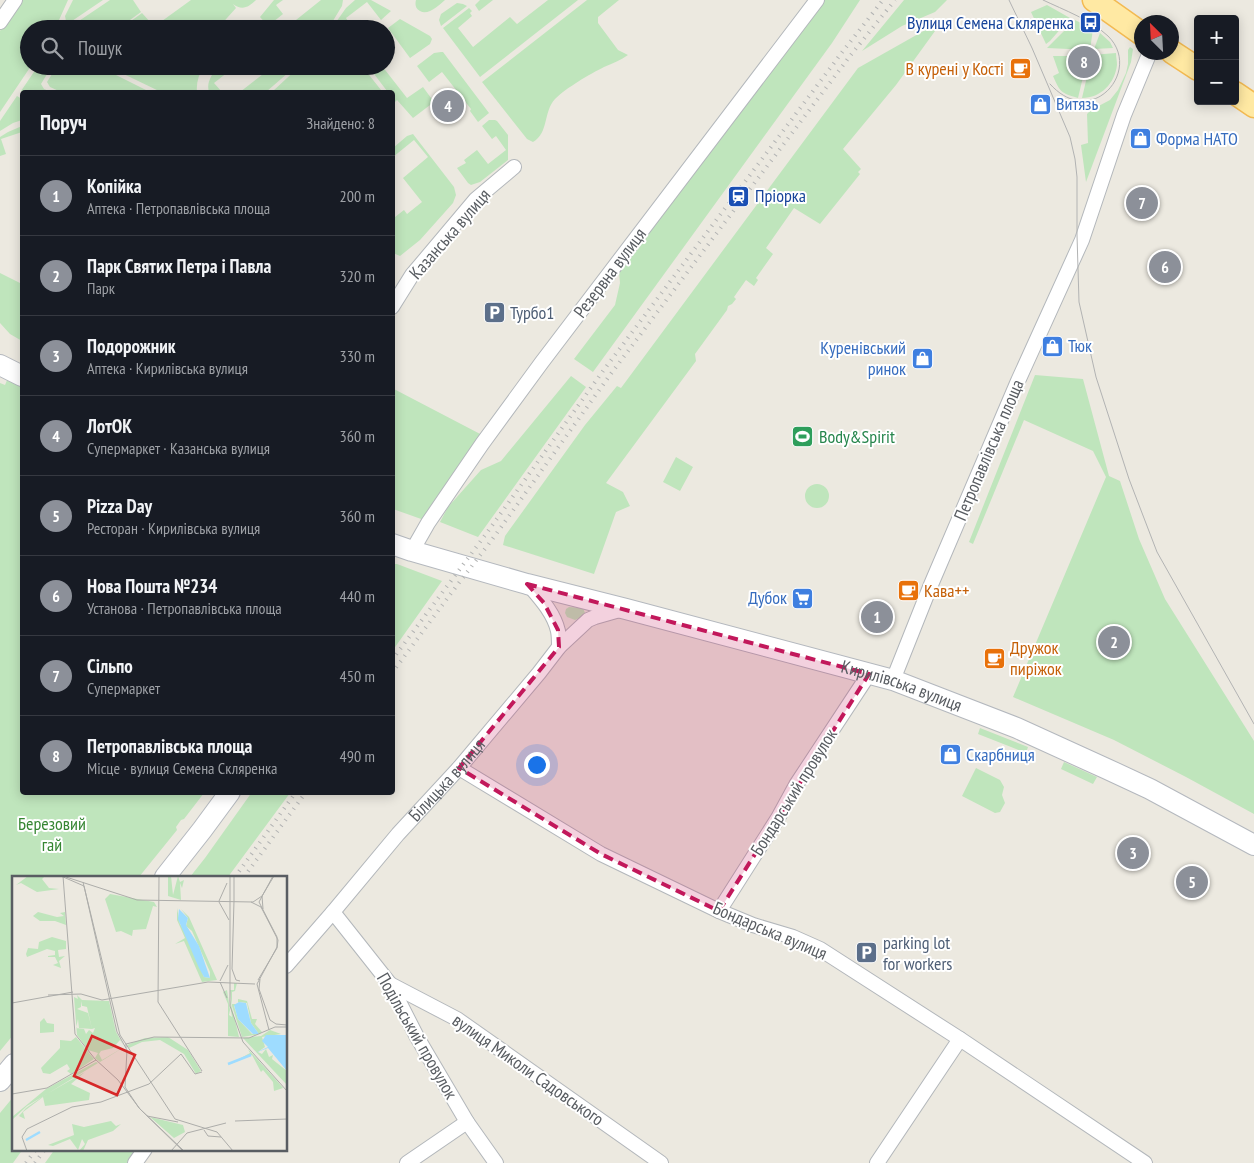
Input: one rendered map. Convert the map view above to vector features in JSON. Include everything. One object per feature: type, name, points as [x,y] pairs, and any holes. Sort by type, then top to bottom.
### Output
[{"type":"main road","points":[[1094,0],[1134,28]]},
{"type":"main road","points":[[1116,0],[1137,15]]},
{"type":"main road","points":[[1179,41],[1194,51]]},
{"type":"main road","points":[[1179,57],[1194,66]]},
{"type":"main road","points":[[1239,79],[1254,88]]},
{"type":"main road","points":[[1239,96],[1254,106]]},
{"type":"main road","points":[[0,365],[20,375]]},
{"type":"main road","name":"Кирилівська вулиця","points":[[395,545],[527,584],[893,680],[1017,728],[1108,769],[1150,789],[1254,845]]},
{"type":"main road","points":[[166,876],[228,795]]},
{"type":"main road","points":[[0,1081],[12,1066]]},
{"type":"street","points":[[0,22],[15,0]]},
{"type":"street","name":"Резервна вулиця","points":[[412,551],[428,523],[482,444],[542,362],[817,0]]},
{"type":"street","name":"Петропавлівська площа","points":[[893,680],[930,587],[1018,381],[1082,240],[1124,115],[1147,60]]},
{"type":"street","name":"Казанська вулиця","points":[[395,302],[412,275],[476,199],[514,167]]},
{"type":"street","points":[[527,584],[544,603],[553,618],[558,630],[559,647]]},
{"type":"street","name":"Білицька вулиця","points":[[288,964],[398,834],[459,768],[559,647],[588,620],[595,616],[626,609]]},
{"type":"street","name":"Бондарський провулок","points":[[719,911],[778,818],[796,785],[869,674]]},
{"type":"street","name":"Бондарська вулиця","points":[[459,768],[601,854],[719,911],[753,925],[793,936],[820,949],[960,1039],[1145,1163]]},
{"type":"street","name":"Подільський провулок","points":[[333,912],[390,984],[417,1037],[467,1122],[496,1163]]},
{"type":"street","name":"вулиця Миколи Садовського","points":[[390,984],[457,1020],[661,1163]]},
{"type":"street","points":[[877,1163],[960,1039]]},
{"type":"street","points":[[407,1163],[467,1122]]},
{"type":"street","points":[[135,1163],[144,1150]]},
{"type":"highlighted area","points":[[527,584],[869,674],[719,911],[601,854],[459,768],[559,647],[558,630],[544,603]]},
{"type":"green space","points":[[18,0],[68,0],[59,20],[20,20],[20,75],[25,75],[0,112],[0,31]]},
{"type":"green space","points":[[73,0],[103,0],[73,20],[66,20],[65,16]]},
{"type":"green space","points":[[110,0],[133,0],[141,12],[130,20],[80,20]]},
{"type":"green space","points":[[191,0],[256,0],[251,5],[242,8],[233,4],[236,8],[225,20],[163,20]]},
{"type":"green space","points":[[274,0],[283,0],[276,5],[283,14],[276,20],[263,20],[260,17]]},
{"type":"green space","points":[[321,0],[343,0],[342,6],[333,20],[296,20]]},
{"type":"green space","points":[[355,0],[371,0],[391,11],[381,20],[367,2],[346,18],[347,20],[338,20],[346,8]]},
{"type":"green space","points":[[416,0],[445,0],[433,9],[423,12],[416,7]]},
{"type":"green space","points":[[480,0],[493,0],[479,11],[475,5]]},
{"type":"green space","points":[[548,0],[578,0],[480,77],[443,28],[469,8],[472,11],[470,13],[472,16],[458,28],[473,47],[510,17],[517,24]]},
{"type":"green space","points":[[587,0],[619,0],[598,17],[598,23],[618,50],[628,55],[585,77],[555,99],[551,104],[542,133],[533,142],[527,139],[482,82]]},
{"type":"green space","points":[[822,0],[860,0],[832,43],[593,372],[574,359],[615,305],[620,283],[619,272]]},
{"type":"green space","points":[[904,0],[947,0],[935,12],[902,26],[862,51]]},
{"type":"green space","points":[[457,3],[467,6],[441,26],[439,20],[441,14]]},
{"type":"green space","points":[[1047,5],[1070,18],[1046,44],[1031,12]]},
{"type":"green space","points":[[142,13],[148,20],[132,20]]},
{"type":"green space","points":[[400,19],[430,36],[432,39],[430,44],[410,58],[395,38],[395,23]]},
{"type":"green space","points":[[943,20],[896,85],[843,149],[861,169],[858,172],[860,174],[820,224],[794,208],[766,248],[773,254],[756,278],[758,280],[754,286],[746,280],[734,297],[736,299],[728,306],[695,354],[696,361],[606,483],[623,492],[630,506],[616,512],[594,574],[503,545],[505,536],[585,425],[617,386],[621,388],[858,68]]},
{"type":"green space","points":[[1075,20],[1093,29],[1090,50],[1047,48]]},
{"type":"green space","points":[[1100,33],[1110,42],[1113,48],[1094,49]]},
{"type":"green space","points":[[1130,47],[1133,49],[1131,62],[1086,182],[1081,145],[1088,143],[1087,114],[1110,100],[1118,90],[1126,73],[1128,50]]},
{"type":"green space","points":[[443,52],[489,113],[478,122],[470,111],[471,109],[442,72],[429,82],[417,66],[434,53]]},
{"type":"green space","points":[[1116,53],[1116,72],[1110,83],[1101,92],[1082,98],[1092,55]]},
{"type":"green space","points":[[1053,56],[1088,56],[1078,98],[1064,93],[1057,85],[1053,76],[1059,73]]},
{"type":"green space","points":[[32,75],[46,75],[41,84],[46,90],[22,90]]},
{"type":"green space","points":[[51,75],[116,75],[146,90],[57,90],[50,87],[47,82]]},
{"type":"green space","points":[[126,75],[200,75],[197,90],[157,90]]},
{"type":"green space","points":[[224,75],[214,83],[220,90],[208,90],[212,76]]},
{"type":"green space","points":[[262,75],[286,75],[268,90],[243,90]]},
{"type":"green space","points":[[290,75],[369,75],[381,90],[274,90]]},
{"type":"green space","points":[[375,75],[389,75],[407,98],[423,87],[434,102],[413,118],[397,100],[395,102],[395,90],[386,90]]},
{"type":"green space","points":[[17,96],[20,98],[20,121],[0,131],[0,121]]},
{"type":"green space","points":[[489,120],[497,121],[508,135],[508,160],[480,182],[471,185],[457,168],[466,163],[464,160],[477,150],[488,164],[506,150],[496,136],[492,139],[482,126]]},
{"type":"green space","points":[[20,127],[20,133],[1,139],[6,154],[0,156],[0,137]]},
{"type":"green space","points":[[413,134],[454,187],[456,195],[453,203],[420,240],[400,256],[395,254],[395,217],[404,210],[407,214],[422,202],[403,178],[428,157],[414,140],[395,155],[395,146],[407,136]]},
{"type":"green space","points":[[0,273],[20,283],[20,340],[10,334],[0,323]]},
{"type":"green space","points":[[1035,375],[1083,379],[1109,476],[1120,481],[1139,539],[1165,599],[1254,741],[1254,814],[1114,740],[1013,697],[1106,477],[1093,451],[1024,420],[973,544],[969,542]]},
{"type":"green space","points":[[571,376],[586,387],[478,537],[440,522],[448,507],[481,470],[501,461]]},
{"type":"green space","name":"Березовий гай","points":[[8,378],[20,383],[20,795],[202,795],[184,819],[181,820],[176,827],[177,830],[140,876],[12,876],[12,1036],[0,1051],[0,383],[5,385]]},
{"type":"green space","points":[[395,390],[484,436],[424,520],[395,510]]},
{"type":"green space","points":[[676,457],[693,467],[680,491],[663,482]]},
{"type":"green space","points":[[817,484],[826,487],[829,496],[826,505],[817,508],[808,505],[805,496],[808,487]]},
{"type":"green space","points":[[395,564],[442,581],[395,647]]},
{"type":"green space","points":[[569,607],[583,608],[584,616],[575,620],[567,617],[565,613]]},
{"type":"green space","points":[[980,728],[1028,747],[1026,753],[978,734]]},
{"type":"green space","points":[[1064,762],[1097,777],[1093,784],[1061,769]]},
{"type":"green space","points":[[976,768],[1000,780],[1004,787],[1002,795],[1005,803],[1000,812],[995,813],[962,796]]},
{"type":"green space","points":[[250,795],[289,795],[229,876],[191,876]]},
{"type":"green space","points":[[12,1098],[12,1150],[22,1150],[13,1163],[0,1163],[0,1113]]},
{"type":"green space","points":[[54,1150],[136,1150],[127,1163],[45,1163]]},
{"type":"tram line","points":[[1009,0],[1070,137],[1077,177],[1079,302],[1096,377],[1129,479],[1157,552],[1254,724]]},
{"type":"tram line","points":[[1043,0],[1086,20],[1101,30],[1108,36],[1117,50],[1120,64],[1116,79],[1108,90],[1096,98],[1082,101],[1066,97],[1050,84]]},
{"type":"railway","points":[[395,656],[486,534],[603,371],[883,0]]},
{"type":"railway","points":[[395,669],[494,537],[610,375],[850,56],[895,0]]},
{"type":"railway","points":[[236,876],[294,795]]},
{"type":"railway","points":[[245,876],[304,795]]},
{"type":"railway","points":[[26,1163],[35,1150]]},
{"type":"railway","points":[[35,1163],[44,1150]]},
{"type":"place","name":"Вулиця Семена Скляренка","points":[[1090,23]]},
{"type":"place","name":"Петропавлівська площа","points":[[1084,62]]},
{"type":"place","name":"В курені у Кості","points":[[1020,69]]},
{"type":"place","name":"Витязь","points":[[1040,104]]},
{"type":"place","name":"ЛотОК","points":[[448,106]]},
{"type":"place","name":"Форма НАТО","points":[[1140,139]]},
{"type":"place","name":"Пріорка","points":[[739,196]]},
{"type":"place","name":"Сільпо","points":[[1142,203]]},
{"type":"place","name":"Нова Пошта №234","points":[[1165,267]]},
{"type":"place","name":"Турбо1","points":[[494,313]]},
{"type":"place","name":"Тюк","points":[[1052,346]]},
{"type":"place","name":"Куренівський ринок","points":[[922,358]]},
{"type":"place","name":"Body&Spirit","points":[[803,437]]},
{"type":"place","name":"Кава++","points":[[908,591]]},
{"type":"place","name":"Дубок","points":[[803,598]]},
{"type":"place","name":"Копійка","points":[[877,617]]},
{"type":"place","name":"Парк Святих Петра і Павла","points":[[1114,642]]},
{"type":"place","name":"Дружок пиріжок","points":[[994,658]]},
{"type":"place","name":"Скарбниця","points":[[950,755]]},
{"type":"place","name":"Подорожник","points":[[1133,853]]},
{"type":"place","name":"Pizza Day","points":[[1192,882]]},
{"type":"place","name":"parking lot for workers","points":[[867,953]]}]
